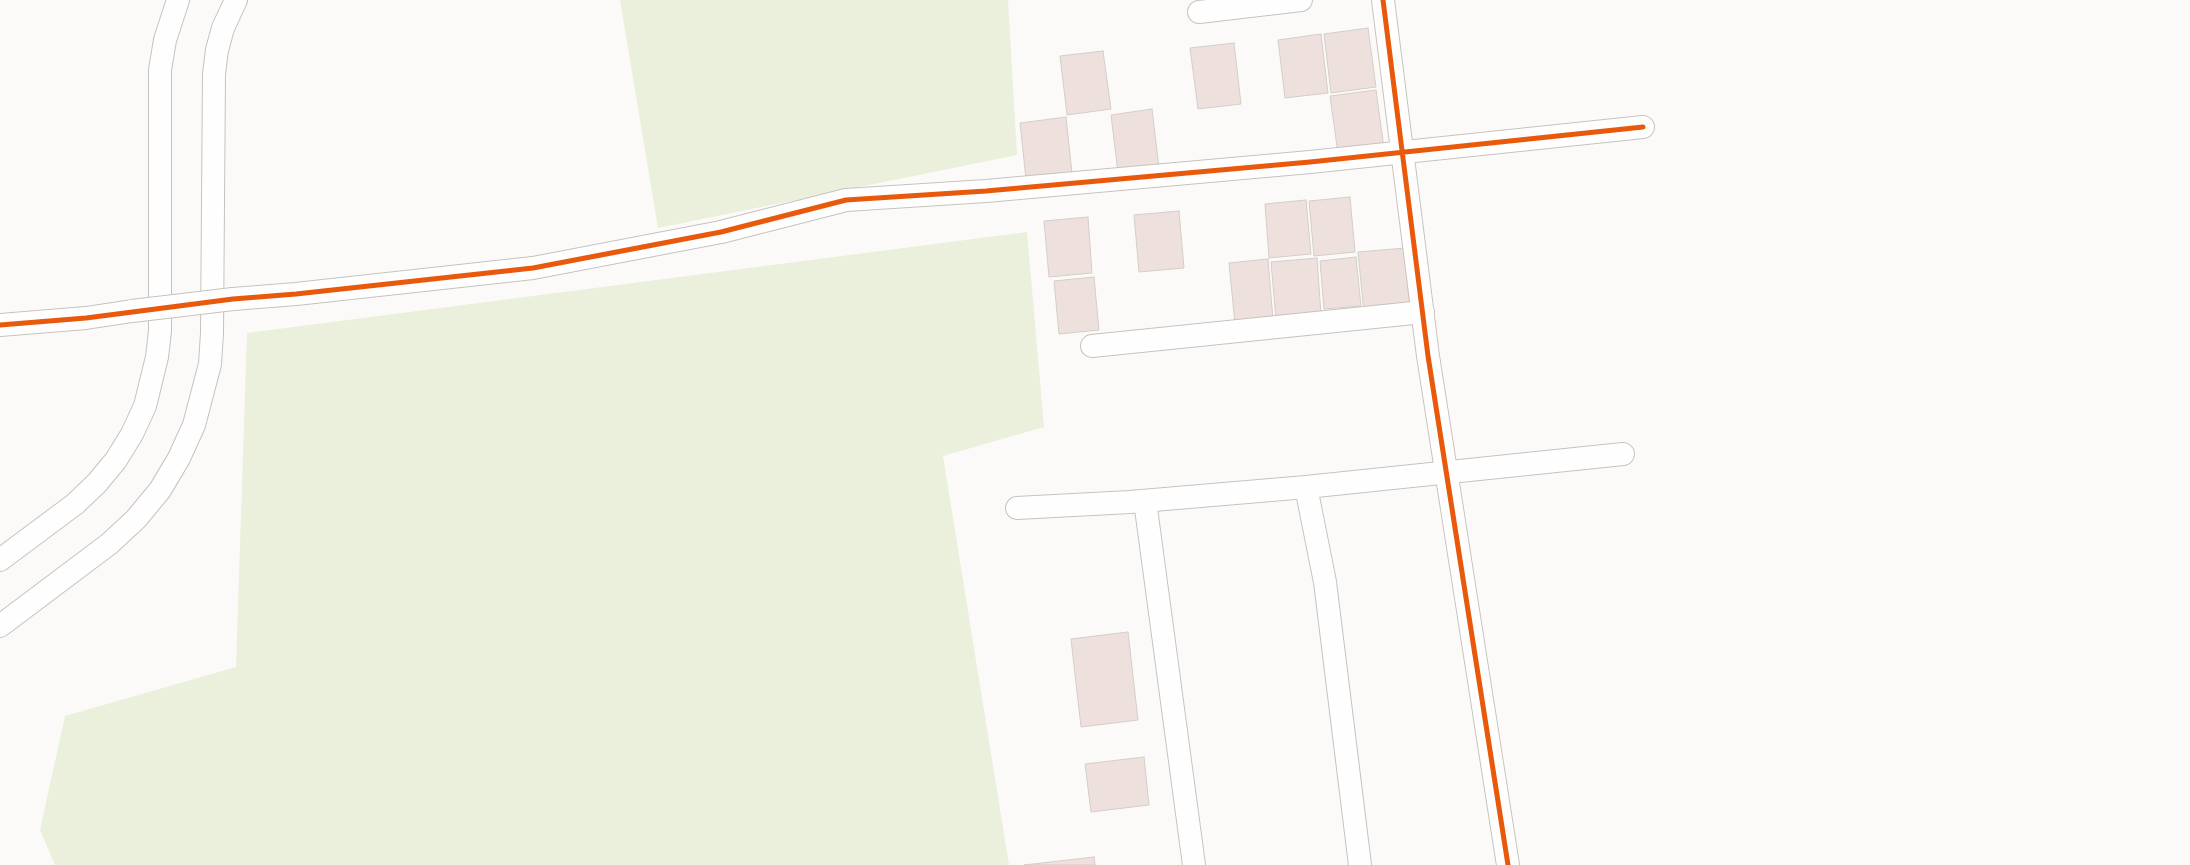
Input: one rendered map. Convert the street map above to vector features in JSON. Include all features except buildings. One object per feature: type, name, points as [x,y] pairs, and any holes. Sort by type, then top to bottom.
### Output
[{"type":"street","points":[[0,560],[75,504],[98,483],[116,460],[132,434],[147,400],[157,357],[160,331],[160,70],[165,40],[178,0]]},
{"type":"street","points":[[0,626],[109,544],[136,519],[160,490],[179,458],[194,425],[204,395],[210,364],[212,333],[214,74],[216,50],[223,28],[236,0]]},
{"type":"street","points":[[1199,12],[1301,0]]},
{"type":"street","points":[[1383,0],[1423,312],[1446,472],[1508,865]]},
{"type":"street","points":[[0,326],[86,318],[234,299],[304,293],[533,268],[721,232],[846,200],[986,192],[1403,153],[1643,127]]},
{"type":"street","points":[[1092,346],[1423,312]]},
{"type":"street","points":[[1017,508],[1145,501],[1306,487],[1623,454]]},
{"type":"street","points":[[1306,487],[1325,582],[1360,865]]},
{"type":"street","points":[[1145,501],[1194,865]]},
{"type":"green space","points":[[620,0],[1008,0],[1017,155],[658,228]]},
{"type":"green space","points":[[1027,232],[1044,427],[943,456],[1009,865],[55,865],[40,830],[65,716],[236,667],[247,333]]},
{"type":"cycle path","points":[[1383,0],[1428,356],[1508,865]]},
{"type":"cycle path","points":[[0,325],[86,318],[233,299],[296,294],[533,268],[721,232],[846,200],[986,191],[1310,162],[1643,127]]}]
